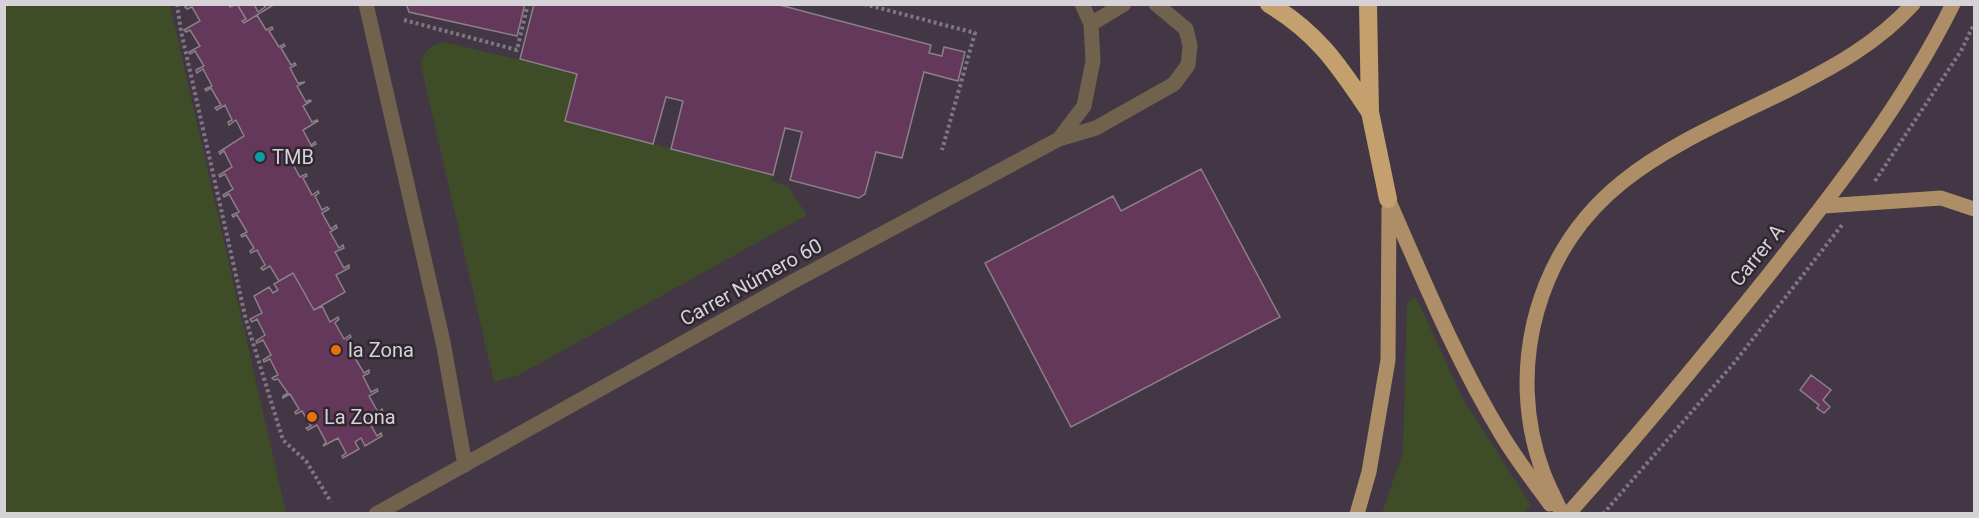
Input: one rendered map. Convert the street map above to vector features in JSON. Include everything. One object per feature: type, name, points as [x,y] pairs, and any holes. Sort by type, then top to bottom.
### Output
[{"type":"highway","points":[[1269,4],[1287,15],[1329,53],[1370,112]]},
{"type":"highway","points":[[1368,4],[1370,112],[1388,199]]},
{"type":"main road","points":[[1562,513],[1543,472],[1533,433],[1527,397],[1527,368],[1532,329],[1540,300],[1552,269],[1569,240],[1605,195],[1661,153],[1813,77],[1842,60],[1896,22],[1912,4]]},
{"type":"main road","name":"Carrer A","points":[[1568,513],[1673,395],[1824,206],[1902,95],[1953,4]]},
{"type":"main road","points":[[1824,206],[1941,198],[1974,209]]},
{"type":"main road","points":[[1357,513],[1370,472],[1388,360],[1388,199]]},
{"type":"main road","points":[[1388,199],[1425,284],[1481,399],[1504,439],[1558,513]]},
{"type":"street","points":[[366,4],[442,342],[465,465]]},
{"type":"street","name":"Carrer Número 60","points":[[1059,139],[1084,106],[1093,61],[1091,24],[1082,4]]},
{"type":"street","points":[[1091,24],[1124,4]]},
{"type":"street","name":"Carrer Número 60","points":[[376,513],[794,281],[1059,139],[1096,128],[1174,84],[1188,65],[1190,46],[1186,29],[1156,4]]},
{"type":"path","points":[[177,4],[181,32],[246,320],[283,440],[306,461],[331,502]]},
{"type":"path","points":[[404,20],[517,50],[528,4]]},
{"type":"path","points":[[864,4],[975,33],[942,150]]},
{"type":"path","points":[[1603,513],[1650,461]]},
{"type":"shaded area","points":[[4,5],[1974,5],[1974,513],[5,513]]},
{"type":"green space","points":[[4,5],[170,5],[286,513],[5,513]]},
{"type":"green space","points":[[445,42],[577,74],[565,121],[773,175],[772,181],[788,186],[807,215],[517,376],[494,382],[421,66],[428,49]]},
{"type":"green space","points":[[1416,297],[1463,399],[1531,505],[1524,513],[1382,513],[1403,452],[1407,302]]},
{"type":"building","name":"TMB","points":[[189,4],[229,4],[230,7],[237,4],[246,19],[242,21],[244,23],[257,15],[266,30],[272,27],[273,29],[269,31],[279,47],[284,44],[285,46],[281,48],[291,65],[295,63],[296,65],[290,68],[298,83],[305,82],[297,86],[306,102],[311,101],[303,106],[312,122],[318,121],[303,130],[311,145],[315,142],[316,144],[290,159],[300,177],[306,174],[307,176],[303,178],[312,195],[318,191],[319,193],[315,196],[322,210],[327,207],[329,209],[322,213],[331,229],[336,225],[337,228],[330,232],[339,248],[343,245],[344,248],[335,252],[344,268],[349,265],[349,268],[336,275],[345,292],[314,310],[293,273],[279,281],[270,266],[263,270],[261,268],[265,265],[257,250],[251,253],[250,251],[254,248],[246,235],[242,237],[241,235],[247,232],[237,215],[233,217],[232,215],[239,212],[229,194],[224,197],[223,195],[233,189],[225,174],[220,177],[219,175],[232,167],[224,151],[220,154],[219,152],[244,136],[236,120],[229,125],[228,122],[232,120],[225,105],[217,110],[215,108],[221,105],[211,88],[206,91],[205,89],[212,86],[203,69],[197,73],[196,70],[204,66],[195,51],[190,54],[189,52],[200,46],[190,30],[186,32],[184,30],[200,21],[192,7],[187,9],[185,7]]},
{"type":"building","points":[[237,4],[254,4],[258,12],[265,7],[264,4],[275,4],[244,23],[242,21],[246,19]]},
{"type":"building","points":[[410,4],[525,4],[517,36],[409,12],[407,6]]},
{"type":"building","points":[[534,4],[776,4],[931,45],[929,53],[942,56],[944,47],[965,52],[958,81],[924,72],[902,158],[876,152],[865,194],[859,198],[790,180],[802,132],[785,128],[773,175],[671,149],[683,101],[666,97],[653,144],[565,121],[577,74],[520,59]]},
{"type":"building","points":[[1201,169],[1280,317],[1071,427],[985,263],[1113,196],[1121,211]]},
{"type":"building","points":[[293,273],[314,310],[322,306],[330,322],[338,317],[335,323],[344,339],[350,335],[351,337],[347,340],[355,355],[361,352],[362,354],[355,358],[364,373],[369,370],[369,373],[363,376],[371,392],[377,389],[378,391],[369,396],[378,412],[382,409],[383,412],[368,420],[377,436],[381,433],[382,436],[365,446],[361,438],[355,442],[359,449],[343,458],[342,456],[346,453],[338,438],[323,446],[326,442],[317,425],[308,430],[306,428],[311,426],[302,411],[296,414],[295,412],[299,409],[290,394],[283,398],[288,393],[278,379],[272,378],[278,375],[270,359],[264,362],[263,360],[271,355],[263,340],[257,343],[256,341],[265,335],[257,319],[252,322],[250,319],[262,313],[254,296],[269,287],[273,293],[278,290],[274,284]]},
{"type":"building","points":[[1811,375],[1831,390],[1823,400],[1830,407],[1824,413],[1817,408],[1819,405],[1800,390]]},
{"type":"place","name":"TMB","points":[[260,157]]},
{"type":"place","name":"la Zona","points":[[336,350]]},
{"type":"place","name":"La Zona","points":[[312,417]]}]
